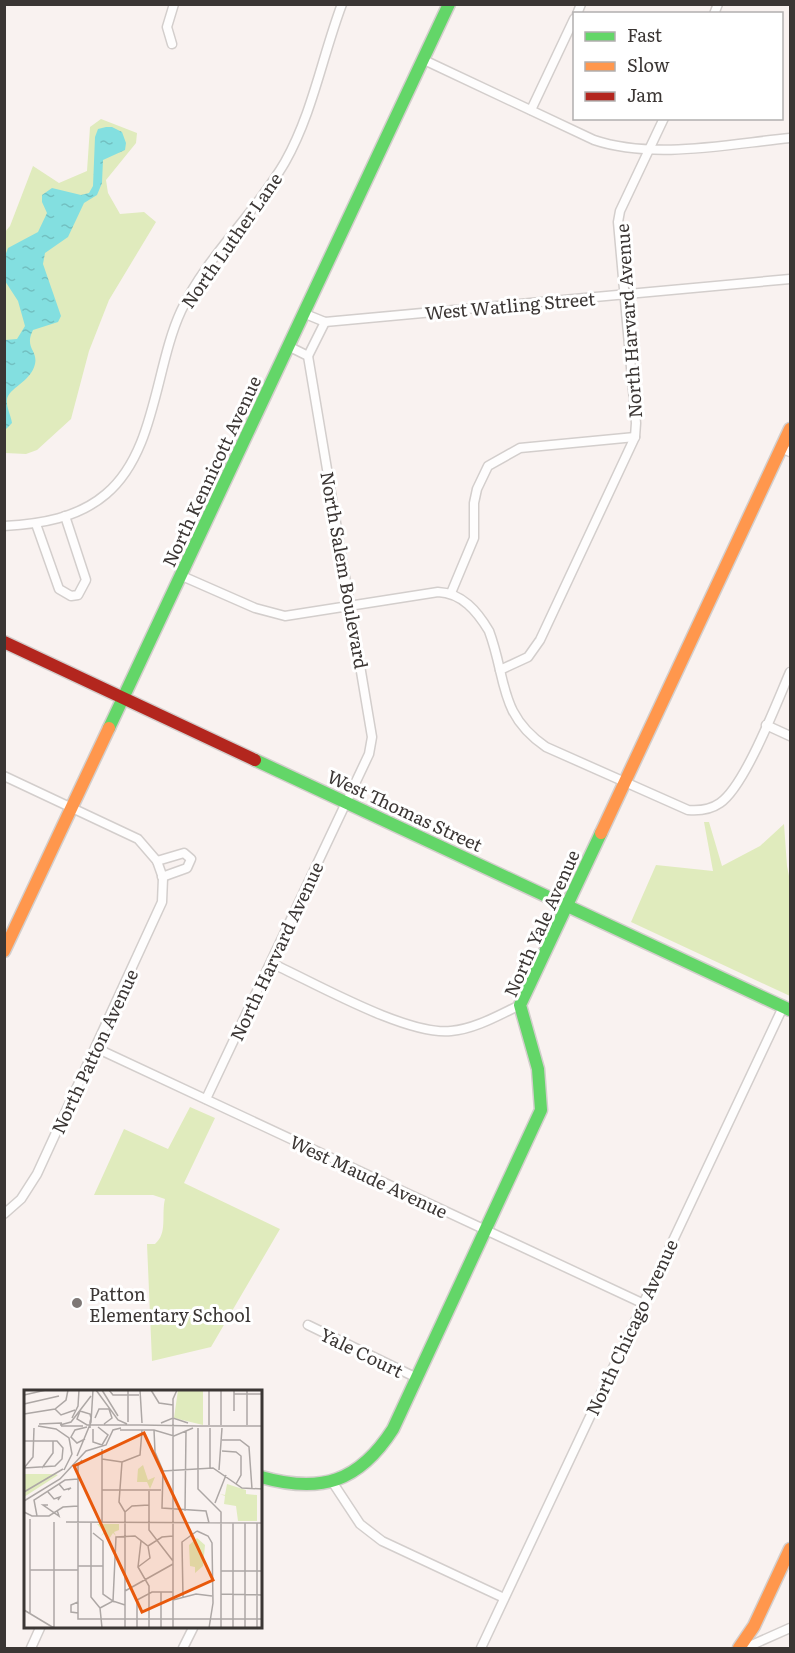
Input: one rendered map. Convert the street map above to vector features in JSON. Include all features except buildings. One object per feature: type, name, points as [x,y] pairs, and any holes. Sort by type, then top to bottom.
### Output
[{"type":"street","points":[[172,44],[168,27],[174,4]]},
{"type":"street","name":"North Luther Lane","points":[[4,526],[36,524],[83,510],[108,493],[131,461],[149,419],[165,356],[182,309],[289,154],[317,87],[342,4]]},
{"type":"street","name":"North Kennicott Avenue","points":[[4,951],[449,4]]},
{"type":"street","points":[[531,110],[573,21]]},
{"type":"street","points":[[424,60],[594,140],[622,148],[649,150],[790,138]]},
{"type":"street","name":"North Harvard Avenue","points":[[500,670],[528,657],[540,640],[635,436],[618,222],[620,211],[663,120]]},
{"type":"street","name":"West Watling Street","points":[[303,313],[325,322],[790,279]]},
{"type":"street","points":[[288,346],[308,356],[325,322]]},
{"type":"street","name":"North Salem Boulevard","points":[[308,356],[352,607],[372,737],[369,754],[346,802]]},
{"type":"street","name":"North Yale Avenue","points":[[333,1483],[349,1476],[364,1465],[388,1438],[541,1110],[543,1088],[541,1073],[525,1028],[520,1005],[786,450],[790,429]]},
{"type":"street","points":[[451,593],[474,538],[474,502],[479,483],[488,466],[520,448],[635,436]]},
{"type":"street","points":[[36,524],[58,589],[71,596],[78,595],[86,580],[65,516]]},
{"type":"street","points":[[182,576],[255,608],[285,616],[438,592],[451,593],[460,597],[482,619],[492,640],[512,712],[531,736],[546,747],[688,810],[702,811],[726,798],[737,785],[790,672]]},
{"type":"street","name":"West Thomas Street","points":[[4,642],[787,1009]]},
{"type":"street","points":[[766,725],[790,736]]},
{"type":"street","name":"North Patton Avenue","points":[[4,776],[138,839],[157,861],[162,877],[162,902],[37,1174],[21,1199],[4,1214]]},
{"type":"street","name":"North Harvard Avenue","points":[[206,1099],[346,802]]},
{"type":"street","points":[[157,861],[183,853],[191,859],[187,868],[162,877]]},
{"type":"street","points":[[271,963],[398,1022],[427,1031],[466,1029],[520,1005]]},
{"type":"street","name":"North Chicago Avenue","points":[[481,1648],[642,1304],[787,1009]]},
{"type":"street","name":"West Maude Avenue","points":[[96,1048],[642,1304]]},
{"type":"street","name":"Yale Court","points":[[308,1325],[417,1378]]},
{"type":"street","points":[[262,1477],[283,1485],[303,1487],[333,1483],[360,1524],[382,1541],[504,1598]]},
{"type":"street","points":[[739,1648],[754,1626],[790,1548]]},
{"type":"street","points":[[745,1648],[790,1628]]},
{"type":"street","points":[[31,1648],[40,1629]]},
{"type":"street","points":[[183,1648],[192,1629]]},
{"type":"green space","points":[[101,119],[137,133],[136,143],[106,180],[108,193],[120,214],[144,212],[156,222],[109,300],[89,351],[71,419],[37,450],[26,454],[5,453],[5,232],[10,226],[33,166],[59,183],[87,171],[90,127]]},
{"type":"green space","points":[[704,822],[709,822],[722,866],[760,846],[784,824],[790,881],[790,996],[631,922],[656,865],[713,871]]},
{"type":"green space","points":[[190,1107],[215,1118],[184,1183],[280,1229],[211,1347],[152,1361],[147,1244],[155,1244],[161,1235],[165,1199],[153,1195],[94,1195],[124,1129],[168,1149]]},
{"type":"water","points":[[106,127],[122,132],[126,143],[125,150],[103,160],[102,183],[97,195],[84,203],[68,237],[45,253],[43,264],[61,316],[58,322],[33,330],[30,345],[35,355],[35,364],[29,376],[8,396],[7,405],[12,423],[5,430],[5,340],[17,339],[25,326],[18,301],[5,281],[5,256],[8,248],[38,232],[47,213],[42,202],[42,195],[52,188],[81,195],[89,193],[93,186],[95,137],[98,129]]},
{"type":"traffic: fast","points":[[109,728],[449,4]]},
{"type":"traffic: fast","points":[[255,760],[790,1010]]},
{"type":"traffic: fast","points":[[262,1477],[302,1484],[337,1479],[352,1472],[366,1461],[393,1429],[541,1110],[538,1069],[520,1005],[601,833]]},
{"type":"traffic: slow","points":[[601,833],[790,429]]},
{"type":"traffic: slow","points":[[4,951],[109,728]]},
{"type":"traffic: slow","points":[[739,1648],[754,1626],[790,1549]]},
{"type":"traffic: jam","points":[[4,642],[255,760]]},
{"type":"place","name":"Patton Elementary School","points":[[77,1303]]}]
